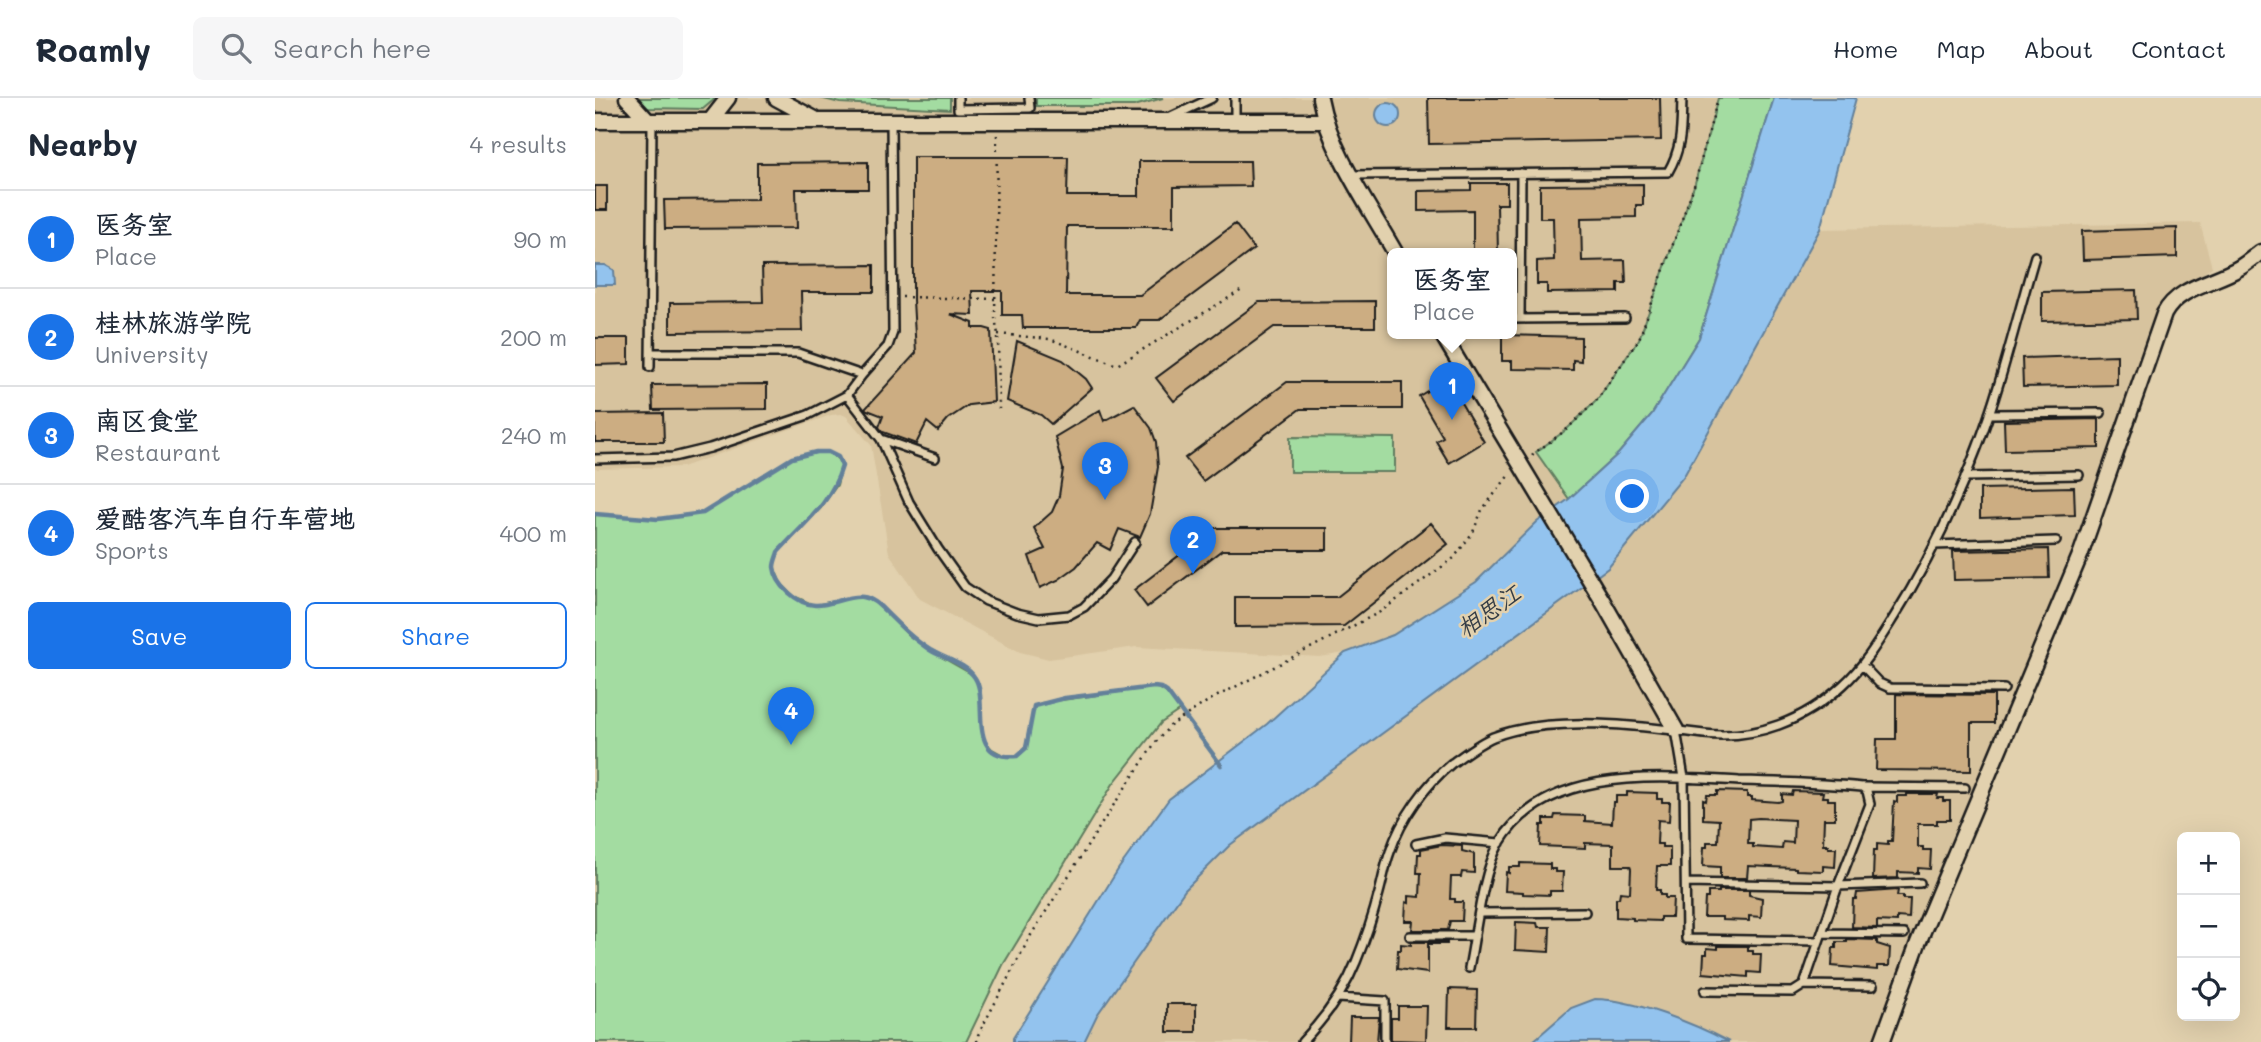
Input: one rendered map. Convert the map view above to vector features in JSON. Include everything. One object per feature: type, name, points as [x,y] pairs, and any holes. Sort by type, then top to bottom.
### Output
[{"type":"street","points":[[627,98],[632,106],[650,121]]},
{"type":"street","points":[[710,121],[728,98]]},
{"type":"street","points":[[776,98],[820,121]]},
{"type":"street","points":[[1319,98],[1324,121],[1393,248]]},
{"type":"street","points":[[595,121],[891,121],[996,115],[1161,121],[1324,121]]},
{"type":"street","points":[[1882,1042],[1918,943],[2081,553],[2164,314],[2167,308],[2195,286],[2238,269],[2261,252]]},
{"type":"street","points":[[1445,339],[1602,600],[1676,730]]},
{"type":"lane","points":[[958,98],[958,108],[996,115],[1030,108],[1030,98]]},
{"type":"lane","points":[[1161,121],[1212,98]]},
{"type":"lane","points":[[1235,98],[1235,121]]},
{"type":"lane","points":[[1351,175],[1668,172],[1677,157],[1681,135],[1682,98]]},
{"type":"lane","points":[[650,121],[650,367]]},
{"type":"lane","points":[[595,458],[673,457],[710,448],[808,415],[847,395],[890,344],[893,328],[891,121]]},
{"type":"lane","points":[[1517,290],[1521,173]]},
{"type":"lane","points":[[1301,1042],[1338,998],[1356,963],[1397,834],[1425,792],[1451,765],[1495,737],[1531,727],[1603,725],[1729,736],[1761,731],[1794,719],[1844,685],[1902,605],[1934,545],[1965,477],[1989,414],[2035,256]]},
{"type":"lane","points":[[1517,319],[1625,318]]},
{"type":"lane","points":[[650,353],[798,353],[862,375]]},
{"type":"lane","points":[[847,395],[881,439],[909,502],[960,581],[970,592],[1001,607],[1039,618],[1069,615],[1084,607],[1111,579],[1135,542]]},
{"type":"lane","points":[[1989,414],[2101,412]]},
{"type":"lane","points":[[881,439],[935,458]]},
{"type":"lane","points":[[1965,477],[2079,475]]},
{"type":"lane","points":[[1934,545],[2056,541]]},
{"type":"lane","points":[[1861,665],[1879,683],[1890,688],[2004,689]]},
{"type":"lane","points":[[1676,730],[1684,778],[1686,939],[1904,934]]},
{"type":"lane","points":[[1469,968],[1489,868],[1500,843],[1533,808],[1571,790],[1613,779],[1684,778],[1862,787],[1965,788]]},
{"type":"lane","points":[[1804,985],[1870,804],[1867,791],[1862,787]]},
{"type":"lane","points":[[1416,844],[1445,838],[1500,843]]},
{"type":"lane","points":[[1686,883],[1838,886],[1920,883]]},
{"type":"lane","points":[[1480,913],[1585,912]]},
{"type":"lane","points":[[1410,936],[1475,936]]},
{"type":"lane","points":[[1705,991],[1793,992],[1804,985],[1873,986]]},
{"type":"lane","points":[[1338,998],[1385,1001],[1385,1042]]},
{"type":"path","points":[[1536,452],[1566,430],[1597,400],[1639,339],[1695,183],[1718,98]]},
{"type":"path","points":[[996,115],[995,318],[998,334],[999,409]]},
{"type":"path","points":[[998,334],[1050,339],[1117,365],[1243,290]]},
{"type":"path","points":[[892,297],[995,299]]},
{"type":"path","points":[[977,1042],[978,1035],[1038,924],[1155,743],[1177,720],[1380,612],[1454,558],[1473,532],[1482,510],[1498,486],[1519,464]]},
{"type":"shaded area","points":[[595,98],[1774,98],[1619,453],[1684,476],[1820,229],[2200,223],[2212,267],[2161,304],[2107,466],[1875,1042],[1729,1042],[1634,1004],[1571,1008],[1532,1042],[1084,1042],[1097,1015],[1185,890],[1230,845],[1576,590],[1537,523],[1476,582],[1393,635],[1345,653],[1320,657],[1136,647],[1049,659],[1020,652],[920,599],[889,553],[871,445],[846,416],[831,415],[682,467],[595,469]]},
{"type":"green space","points":[[636,98],[716,98],[703,109],[647,108]]},
{"type":"green space","points":[[820,98],[950,98],[950,109],[840,103]]},
{"type":"green space","points":[[1036,98],[1163,98],[1134,106],[1036,106]]},
{"type":"green space","points":[[1718,98],[1774,98],[1699,338],[1652,414],[1619,453],[1569,499],[1536,452],[1566,430],[1597,400],[1639,339],[1695,183]]},
{"type":"green space","points":[[1290,437],[1395,438],[1395,472],[1290,472]]},
{"type":"green space","points":[[816,452],[832,454],[840,462],[842,466],[837,485],[821,508],[778,552],[774,567],[781,583],[794,596],[814,605],[866,597],[877,604],[908,635],[973,675],[979,684],[982,732],[992,749],[1003,755],[1017,756],[1022,753],[1028,741],[1033,708],[1041,703],[1154,687],[1166,693],[1180,710],[1161,723],[1113,784],[1003,965],[966,1042],[595,1042],[595,514],[658,519],[703,513],[792,458]]},
{"type":"water","name":"相思江","points":[[1774,98],[1856,98],[1820,229],[1684,476],[1608,568],[1230,845],[1185,890],[1097,1015],[1084,1042],[1013,1042],[1119,868],[1169,799],[1267,724],[1345,653],[1393,635],[1476,582],[1537,522],[1569,499],[1619,453],[1652,414],[1699,338]]},
{"type":"water","points":[[1388,103],[1396,107],[1400,115],[1396,123],[1388,127],[1380,123],[1376,115],[1380,107]]},
{"type":"water","points":[[595,265],[605,265],[614,270],[615,285],[595,285]]},
{"type":"water","points":[[1595,999],[1645,1008],[1729,1042],[1532,1042],[1571,1008]]},
{"type":"building","points":[[1428,98],[1660,98],[1661,140],[1429,144]]},
{"type":"building","points":[[913,157],[1068,157],[1067,196],[1139,196],[1139,161],[1250,161],[1251,186],[1174,187],[1174,226],[1067,226],[1066,295],[1140,295],[1235,224],[1254,249],[1159,320],[1140,320],[1136,328],[1023,328],[1022,315],[1002,315],[1002,291],[972,291],[973,315],[950,314],[973,323],[973,328],[991,330],[994,402],[969,405],[948,419],[938,431],[927,422],[916,444],[883,432],[879,427],[883,416],[865,409],[916,353],[913,300]]},
{"type":"building","points":[[868,162],[868,189],[796,189],[797,228],[665,229],[664,200],[757,199],[757,163]]},
{"type":"building","points":[[1471,183],[1507,183],[1507,204],[1497,204],[1498,248],[1473,248],[1473,210],[1418,211],[1418,191],[1471,190]]},
{"type":"building","points":[[1643,184],[1643,205],[1636,205],[1636,217],[1581,218],[1582,261],[1625,260],[1626,283],[1618,283],[1618,292],[1547,293],[1547,284],[1537,284],[1537,261],[1554,260],[1553,218],[1540,218],[1540,185]]},
{"type":"building","points":[[595,186],[607,186],[607,210],[595,210]]},
{"type":"building","points":[[2177,228],[2177,257],[2083,260],[2082,231]]},
{"type":"building","points":[[874,265],[874,292],[801,292],[802,331],[670,332],[670,303],[763,302],[762,266]]},
{"type":"building","points":[[2136,290],[2137,319],[2042,321],[2042,292]]},
{"type":"building","points":[[1375,301],[1375,327],[1274,327],[1174,401],[1156,378],[1259,302]]},
{"type":"building","points":[[1517,335],[1581,337],[1581,361],[1573,360],[1573,370],[1512,369],[1512,361],[1502,361],[1502,339],[1517,339]]},
{"type":"building","points":[[595,338],[629,338],[629,364],[595,365]]},
{"type":"building","points":[[1017,341],[1063,360],[1086,379],[1092,388],[1051,424],[1041,415],[1007,401]]},
{"type":"building","points":[[2117,355],[2117,385],[2023,387],[2022,358]]},
{"type":"building","points":[[1447,379],[1484,442],[1449,463],[1436,441],[1443,437],[1419,396]]},
{"type":"building","points":[[1287,382],[1402,382],[1402,409],[1300,409],[1203,481],[1185,458]]},
{"type":"building","points":[[767,384],[767,409],[653,410],[652,385]]},
{"type":"building","points":[[1134,405],[1151,428],[1156,442],[1158,467],[1150,514],[1140,537],[1119,529],[1110,550],[1097,543],[1076,567],[1058,580],[1040,588],[1029,556],[1045,549],[1034,528],[1052,512],[1059,496],[1063,469],[1055,437],[1100,410],[1104,421]]},
{"type":"building","points":[[663,413],[664,442],[595,442],[595,414]]},
{"type":"building","points":[[2099,419],[2099,448],[2005,450],[2004,421]]},
{"type":"building","points":[[2074,487],[2075,515],[1980,518],[1980,489]]},
{"type":"building","points":[[1431,523],[1448,544],[1344,626],[1235,627],[1235,597],[1337,597]]},
{"type":"building","points":[[1215,528],[1327,528],[1327,550],[1222,550],[1147,607],[1134,590]]},
{"type":"building","points":[[2048,549],[2049,578],[1954,580],[1953,551]]},
{"type":"building","points":[[1896,694],[1994,695],[1994,723],[1971,723],[1971,771],[1876,770],[1877,739],[1896,739]]},
{"type":"building","points":[[1717,791],[1747,792],[1747,797],[1752,797],[1752,800],[1778,802],[1782,801],[1782,794],[1792,795],[1793,791],[1823,792],[1822,797],[1835,800],[1835,819],[1824,819],[1823,845],[1836,848],[1835,867],[1823,866],[1823,871],[1748,866],[1747,878],[1720,878],[1720,867],[1703,866],[1704,847],[1707,847],[1707,842],[1718,842],[1719,820],[1703,819],[1703,800],[1706,801],[1707,795],[1717,795]],"holes":[[[1749,819],[1794,820],[1793,843],[1783,842],[1782,849],[1753,847],[1753,844],[1748,844]]]},
{"type":"building","points":[[1627,792],[1657,793],[1657,799],[1670,802],[1669,821],[1658,820],[1657,844],[1670,847],[1670,866],[1657,866],[1656,890],[1660,890],[1660,895],[1665,895],[1665,898],[1673,898],[1672,917],[1660,917],[1660,921],[1616,917],[1616,898],[1619,898],[1620,892],[1630,893],[1631,869],[1630,866],[1613,866],[1613,844],[1585,843],[1585,848],[1540,846],[1544,819],[1554,819],[1555,815],[1585,816],[1585,821],[1612,823],[1613,802],[1616,802],[1616,796],[1627,796]]},
{"type":"building","points":[[1938,794],[1937,798],[1950,801],[1950,820],[1937,820],[1937,824],[1918,824],[1918,847],[1931,850],[1930,869],[1918,868],[1918,873],[1898,872],[1898,878],[1873,879],[1874,850],[1877,850],[1877,844],[1888,845],[1888,841],[1892,841],[1894,801],[1897,802],[1897,796]]},
{"type":"building","points":[[1442,845],[1462,846],[1462,851],[1474,854],[1474,873],[1462,872],[1461,877],[1451,877],[1450,899],[1463,902],[1462,921],[1450,921],[1448,930],[1412,930],[1413,921],[1405,921],[1406,902],[1409,903],[1409,896],[1420,897],[1421,873],[1417,873],[1418,854],[1421,854],[1421,849]]},
{"type":"building","points":[[1520,863],[1550,864],[1550,869],[1563,872],[1562,891],[1550,891],[1550,895],[1505,891],[1506,872],[1509,873],[1509,867],[1520,867]]},
{"type":"building","points":[[1749,890],[1749,895],[1762,898],[1761,917],[1749,916],[1749,921],[1704,917],[1708,892]]},
{"type":"building","points":[[1898,890],[1897,896],[1910,899],[1909,918],[1897,917],[1897,922],[1877,921],[1877,928],[1852,927],[1853,899],[1856,899],[1857,893]]},
{"type":"building","points":[[1516,922],[1550,927],[1549,952],[1515,950]]},
{"type":"building","points":[[1847,939],[1877,940],[1877,944],[1890,948],[1889,966],[1877,966],[1877,970],[1832,966],[1836,942],[1847,942]]},
{"type":"building","points":[[1411,942],[1447,944],[1428,944],[1428,973],[1397,969],[1401,944],[1411,945]]},
{"type":"building","points":[[1718,946],[1748,946],[1748,951],[1761,954],[1760,973],[1748,972],[1748,977],[1703,973],[1707,948],[1718,949]]},
{"type":"building","points":[[1449,989],[1477,990],[1476,1027],[1448,1027]]},
{"type":"building","points":[[1167,1004],[1196,1004],[1196,1032],[1167,1032]]},
{"type":"building","points":[[1398,1006],[1427,1006],[1426,1041],[1391,1040],[1391,1018],[1398,1018]]},
{"type":"building","points":[[1350,1017],[1379,1017],[1377,1042],[1349,1042]]},
{"type":"waterway","points":[[595,514],[658,519],[703,513],[792,458],[828,452],[838,457],[842,466],[837,479],[824,502],[778,552],[774,563],[783,587],[795,597],[815,605],[857,597],[869,599],[924,646],[966,669],[975,678],[979,688],[984,740],[990,749],[1001,755],[1017,756],[1026,748],[1034,706],[1065,698],[1154,687],[1167,692],[1221,765]]},
{"type":"place","name":"医务室","points":[[1452,420]]},
{"type":"place","name":"南区食堂","points":[[1105,500]]},
{"type":"place","name":"桂林旅游学院","points":[[1193,574]]},
{"type":"place","name":"爱酷客汽车自行车营地","points":[[791,745]]}]
